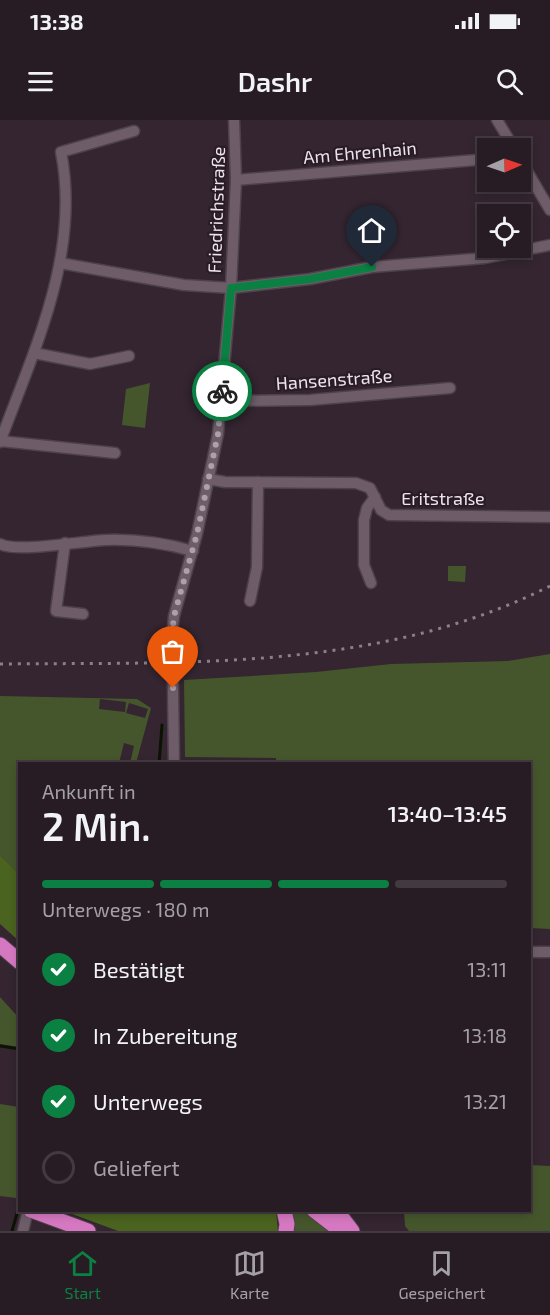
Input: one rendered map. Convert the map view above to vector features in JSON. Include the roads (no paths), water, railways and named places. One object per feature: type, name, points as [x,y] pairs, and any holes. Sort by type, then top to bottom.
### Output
[{"type":"highway","points":[[0,945],[18,960]]},
{"type":"highway","points":[[36,1212],[88,1231]]},
{"type":"highway","points":[[284,1212],[286,1231]]},
{"type":"highway","points":[[317,1212],[341,1231]]},
{"type":"highway","points":[[338,1212],[352,1231]]},
{"type":"street","name":"Friedrichstraße","points":[[174,762],[172,635],[179,593],[193,550],[218,434],[231,288],[236,180],[234,120]]},
{"type":"street","points":[[497,120],[508,138]]},
{"type":"street","points":[[115,453],[0,441],[49,310],[60,263],[66,196],[62,152],[134,131]]},
{"type":"street","name":"Am Ehrenhain","points":[[236,180],[477,160]]},
{"type":"street","points":[[531,178],[550,210]]},
{"type":"street","points":[[60,263],[184,285],[231,288],[310,279],[372,267],[485,258],[550,245]]},
{"type":"street","points":[[34,353],[90,364],[129,356]]},
{"type":"street","name":"Hansenstraße","points":[[221,401],[310,400],[450,388]]},
{"type":"street","name":"Eritstraße","points":[[208,479],[225,482],[356,483],[370,488],[381,510],[389,515],[550,517]]},
{"type":"street","points":[[250,601],[257,567],[258,482]]},
{"type":"street","points":[[371,583],[364,565],[364,520],[367,508],[375,497]]},
{"type":"street","points":[[0,544],[15,549],[65,543],[131,540],[193,550]]},
{"type":"street","points":[[65,543],[56,611],[83,614]]},
{"type":"street","points":[[531,952],[550,952]]},
{"type":"street","points":[[23,1231],[29,1212]]},
{"type":"waterway","points":[[159,762],[162,725]]},
{"type":"waterway","points":[[0,1046],[18,1049]]},
{"type":"waterway","points":[[12,1231],[18,1210]]},
{"type":"railway","points":[[0,664],[210,661],[350,648],[418,634],[485,614],[550,586]]}]
